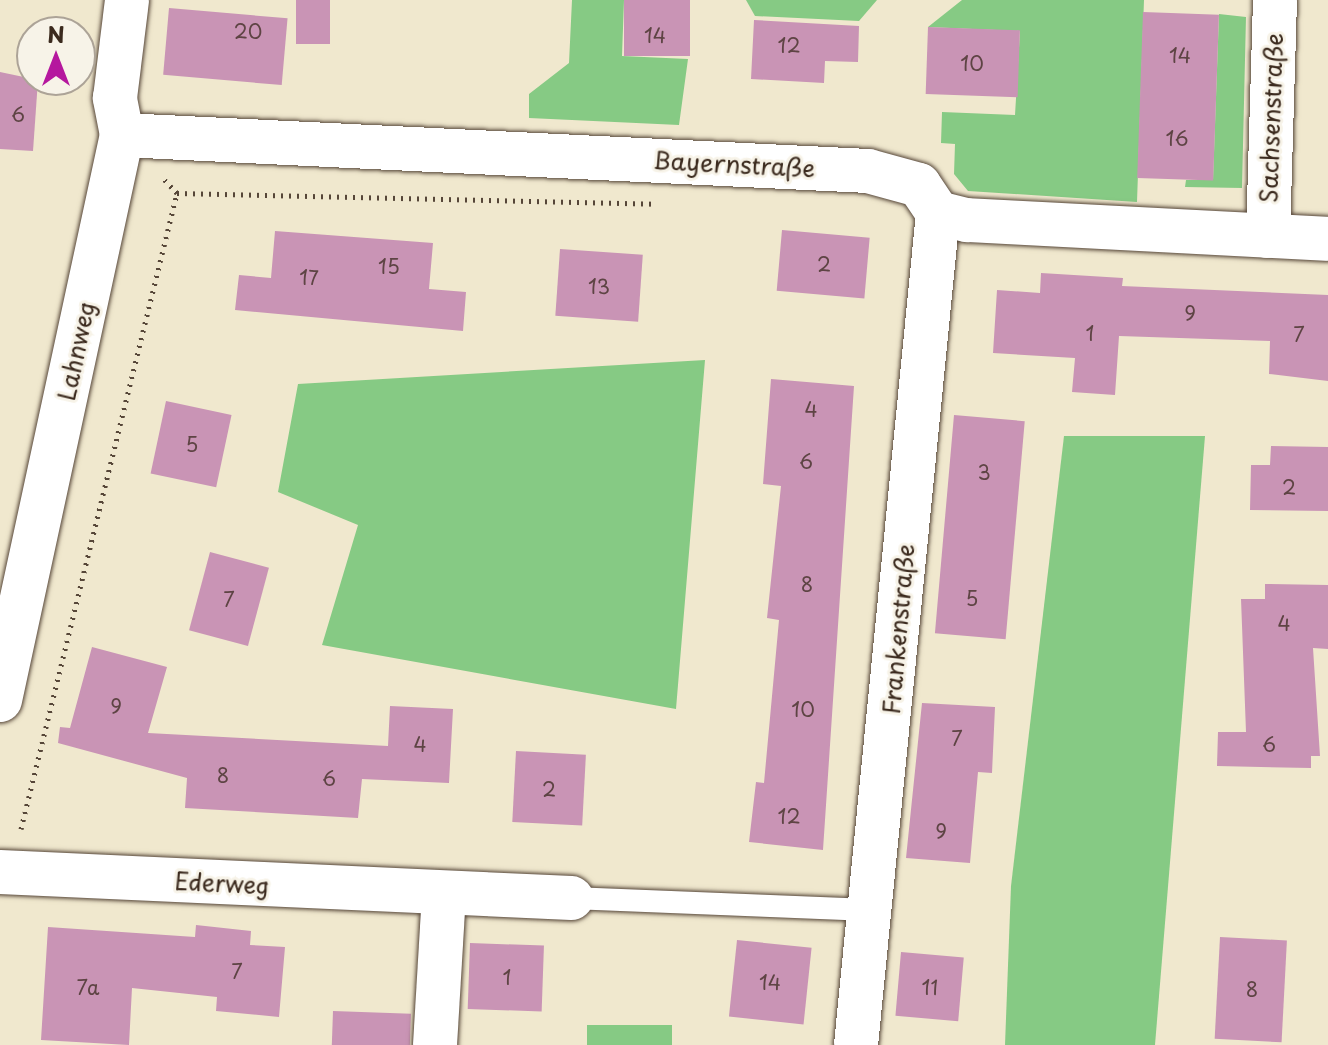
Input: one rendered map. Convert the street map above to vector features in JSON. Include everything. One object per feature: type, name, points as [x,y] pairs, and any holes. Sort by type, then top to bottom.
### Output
[{"type":"street","name":"Lahnweg","points":[[0,700],[122,135],[115,98],[127,0]]},
{"type":"street","name":"Sachsenstraße","points":[[1268,236],[1275,0]]},
{"type":"street","name":"Bayernstraße","points":[[122,135],[868,171],[919,185],[938,213]]},
{"type":"street","points":[[938,213],[1328,239]]},
{"type":"street","name":"Frankenstraße","points":[[856,1045],[938,213]]},
{"type":"street","name":"Ederweg","points":[[5,873],[571,898]]},
{"type":"street","points":[[435,1045],[444,893]]},
{"type":"lane","name":"Ederweg","points":[[571,898],[870,910]]},
{"type":"path","points":[[5,873],[177,193],[122,135]]},
{"type":"green space","points":[[572,0],[624,0],[622,56],[688,59],[679,125],[529,118],[529,94],[569,63]]},
{"type":"green space","points":[[746,0],[877,0],[859,21],[755,16]]},
{"type":"green space","points":[[962,0],[1144,0],[1137,202],[968,191],[954,174],[955,144],[941,143],[942,112],[1015,115],[1020,31],[928,27]]},
{"type":"green space","points":[[1219,14],[1246,17],[1242,188],[1185,187],[1186,180],[1213,180]]},
{"type":"green space","points":[[705,360],[676,709],[322,645],[358,525],[278,492],[298,384]]},
{"type":"green space","points":[[1064,436],[1205,436],[1155,1045],[1005,1045],[1011,886]]},
{"type":"green space","points":[[587,1025],[672,1025],[672,1045],[587,1045]]},
{"type":"building","points":[[296,0],[330,0],[330,44],[296,44]]},
{"type":"building","points":[[624,0],[690,0],[690,56],[624,56]]},
{"type":"building","points":[[169,8],[288,18],[282,85],[163,75]]},
{"type":"building","points":[[1143,12],[1219,15],[1213,181],[1137,178]]},
{"type":"building","points":[[754,20],[859,26],[858,62],[825,61],[824,83],[751,79]]},
{"type":"building","points":[[928,27],[1020,30],[1018,97],[926,94]]},
{"type":"building","points":[[0,72],[16,75],[16,96],[37,96],[33,151],[0,149]]},
{"type":"building","points":[[782,230],[870,238],[864,298],[777,291]]},
{"type":"building","points":[[275,231],[433,243],[429,289],[466,292],[463,331],[235,310],[239,275],[271,278]]},
{"type":"building","points":[[560,249],[643,255],[638,322],[555,316]]},
{"type":"building","points":[[1041,273],[1123,278],[1122,286],[1328,295],[1328,381],[1269,374],[1270,341],[1119,336],[1115,395],[1072,392],[1075,358],[993,353],[997,290],[1040,293]]},
{"type":"building","points":[[771,379],[854,386],[823,850],[749,842],[756,782],[764,783],[779,620],[767,618],[781,486],[763,484]]},
{"type":"building","points":[[166,401],[232,415],[216,487],[151,473]]},
{"type":"building","points":[[954,415],[1025,421],[1006,639],[935,633]]},
{"type":"building","points":[[1271,446],[1328,447],[1328,511],[1250,510],[1251,465],[1270,465]]},
{"type":"building","points":[[210,552],[269,568],[248,646],[189,630]]},
{"type":"building","points":[[1265,584],[1328,585],[1328,649],[1313,648],[1320,756],[1311,756],[1311,768],[1217,766],[1218,732],[1246,732],[1241,599],[1265,599]]},
{"type":"building","points":[[92,647],[167,667],[148,733],[388,746],[390,706],[453,709],[449,783],[362,779],[358,818],[185,808],[187,778],[58,743],[60,727],[70,728]]},
{"type":"building","points":[[922,703],[995,707],[992,773],[978,772],[970,863],[906,858]]},
{"type":"building","points":[[516,751],[586,755],[582,826],[512,822]]},
{"type":"building","points":[[196,925],[251,931],[250,945],[285,947],[279,1017],[216,1011],[217,997],[132,988],[129,1045],[41,1040],[48,927],[195,937]]},
{"type":"building","points":[[1220,937],[1287,941],[1282,1042],[1215,1039]]},
{"type":"building","points":[[737,940],[812,948],[804,1024],[729,1017]]},
{"type":"building","points":[[470,943],[544,946],[542,1012],[468,1009]]},
{"type":"building","points":[[901,952],[964,957],[958,1021],[895,1016]]},
{"type":"building","points":[[333,1011],[411,1014],[410,1045],[332,1045]]}]
